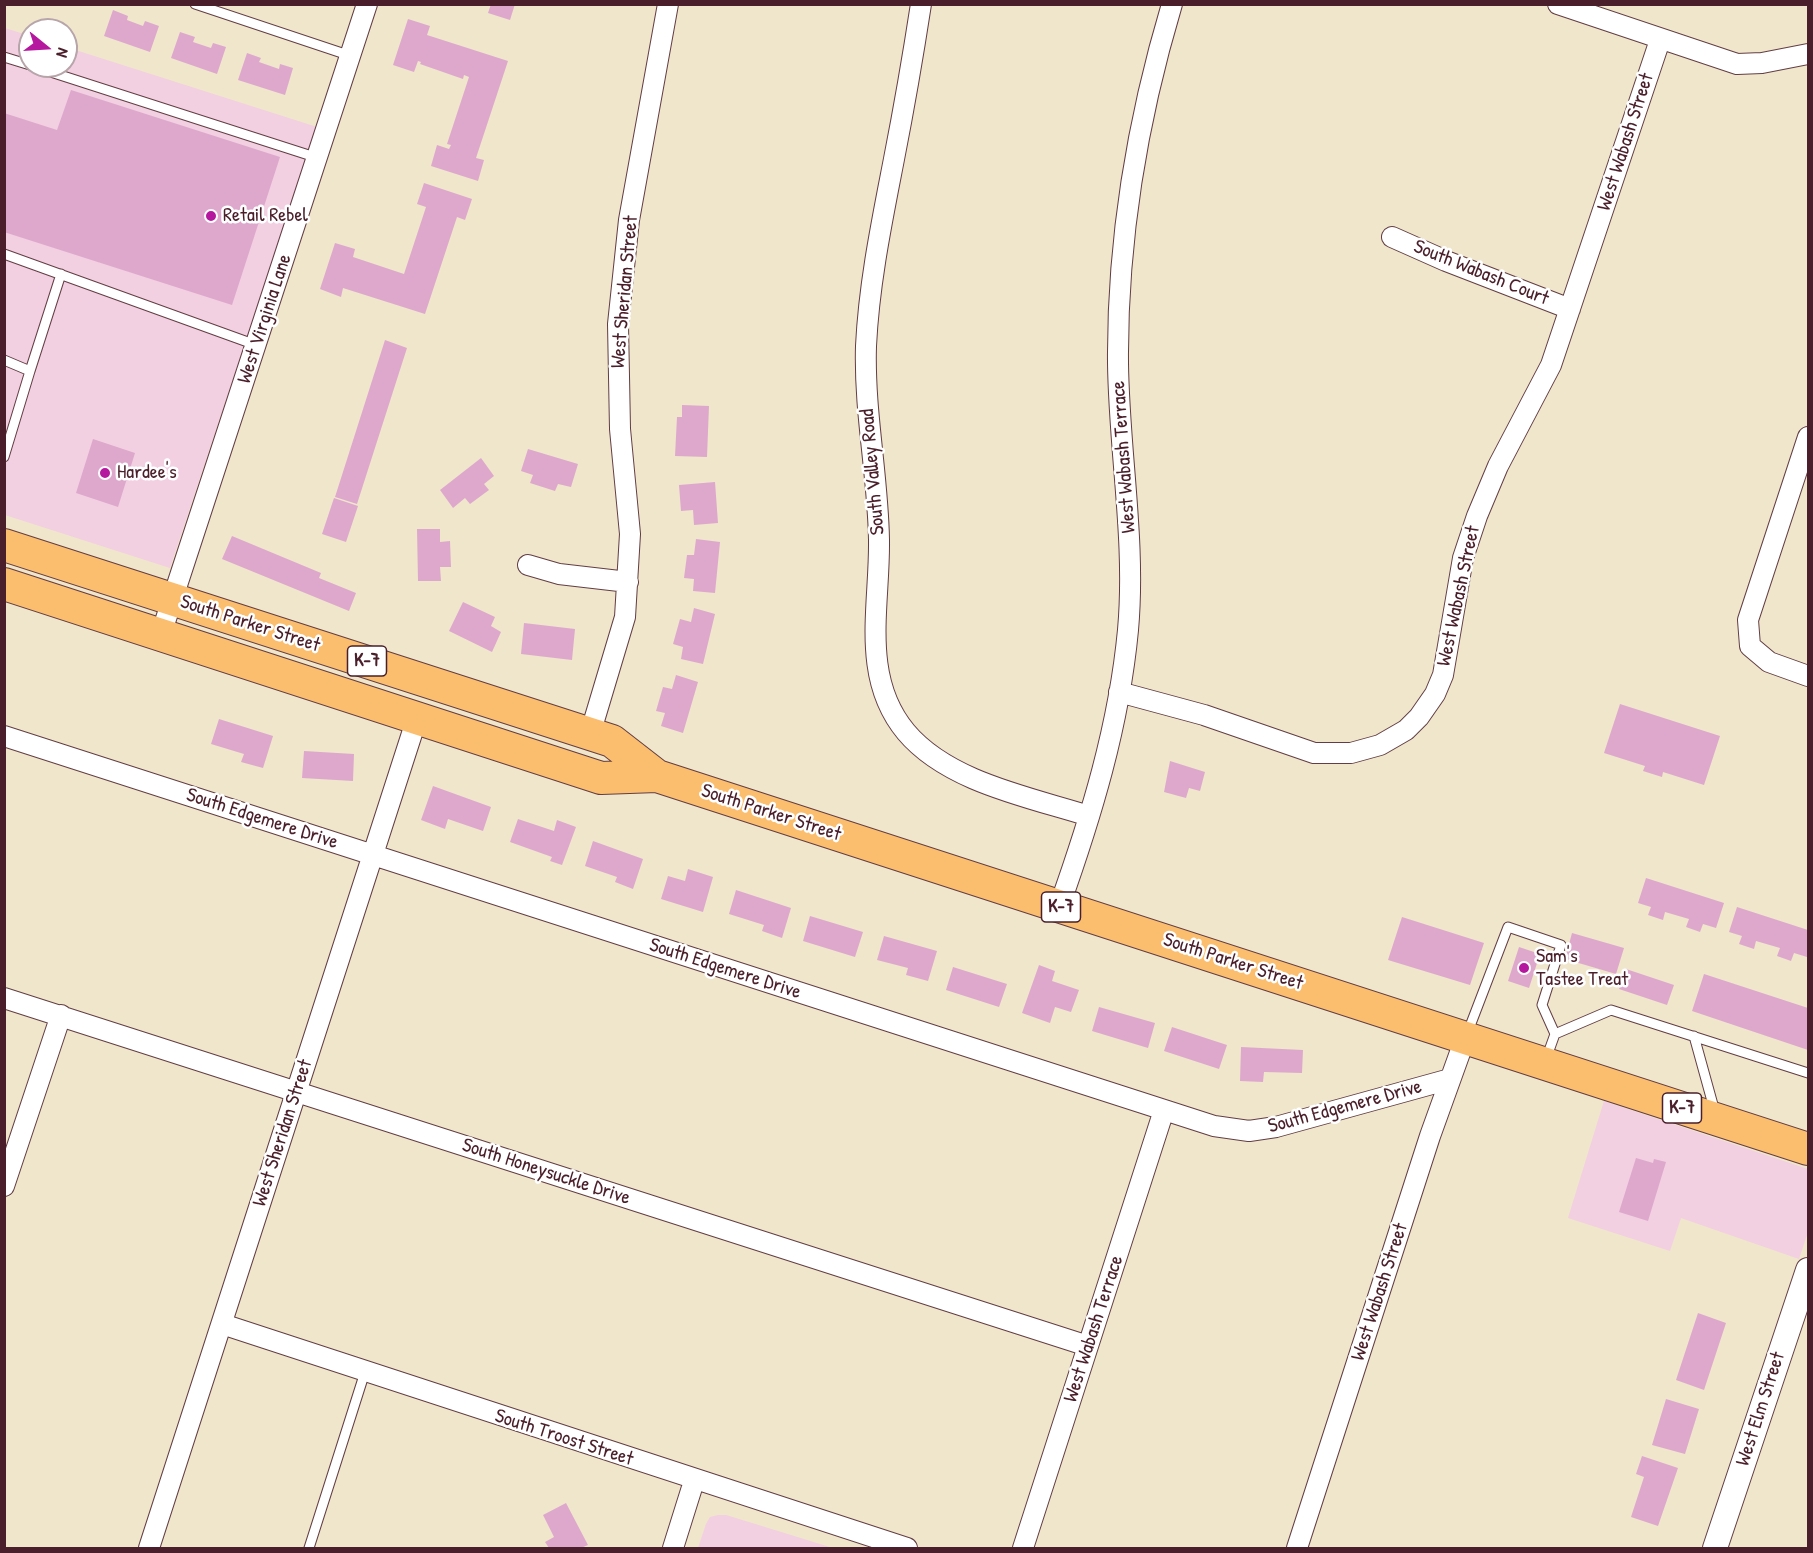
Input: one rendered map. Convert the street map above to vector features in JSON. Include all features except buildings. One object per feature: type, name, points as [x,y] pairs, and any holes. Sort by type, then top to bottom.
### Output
[{"type":"highway","name":"South Parker Street","points":[[4,545],[612,741],[657,776],[1466,1036],[1544,1064],[1809,1149]]},
{"type":"highway","name":"South Parker Street","points":[[4,584],[601,778],[657,776]]},
{"type":"street","name":"West Virginia Lane","points":[[161,634],[368,4]]},
{"type":"street","name":"West Sheridan Street","points":[[590,734],[616,656],[625,617],[630,534],[620,429],[618,324],[629,220],[668,4]]},
{"type":"street","name":"South Valley Road","points":[[921,4],[877,248],[868,324],[868,416],[879,523],[878,593],[874,634],[878,675],[893,712],[906,732],[928,754],[955,771],[1089,816]]},
{"type":"street","name":"West Wabash Terrace","points":[[1059,907],[1106,763],[1128,630],[1130,572],[1118,365],[1123,243],[1146,96],[1172,4]]},
{"type":"street","points":[[1558,4],[1737,64],[1762,63],[1809,54]]},
{"type":"street","name":"West Wabash Street","points":[[1119,692],[1204,715],[1314,753],[1351,753],[1380,745],[1406,730],[1419,717],[1443,675],[1464,558],[1477,516],[1498,466],[1540,388],[1570,309],[1660,40]]},
{"type":"street","name":"South Wabash Court","points":[[1392,237],[1446,261],[1570,309]]},
{"type":"street","points":[[1809,438],[1748,620],[1750,646],[1768,663],[1809,676]]},
{"type":"street","points":[[528,565],[559,574],[628,582]]},
{"type":"street","name":"West Sheridan Street","points":[[149,1548],[417,718]]},
{"type":"street","name":"South Edgemere Drive","points":[[4,736],[1214,1126],[1249,1131],[1276,1127],[1450,1079]]},
{"type":"street","name":"South Honeysuckle Drive","points":[[4,998],[1088,1346]]},
{"type":"street","points":[[4,1186],[61,1015]]},
{"type":"street","name":"West Wabash Street","points":[[1297,1548],[1466,1036]]},
{"type":"street","name":"West Wabash Terrace","points":[[1023,1548],[1164,1110]]},
{"type":"street","name":"West Elm Street","points":[[1715,1548],[1809,1270]]},
{"type":"street","name":"South Troost Street","points":[[222,1324],[694,1481],[907,1548]]},
{"type":"street","points":[[673,1548],[694,1481]]},
{"type":"lane","points":[[195,4],[351,56]]},
{"type":"lane","points":[[68,78],[318,158]]},
{"type":"lane","points":[[4,254],[256,345]]},
{"type":"lane","points":[[4,457],[61,274]]},
{"type":"lane","points":[[4,360],[30,371]]},
{"type":"lane","points":[[1466,1036],[1508,927],[1561,945],[1542,1005],[1555,1034],[1544,1064]]},
{"type":"lane","points":[[1555,1034],[1611,1010],[1809,1073]]},
{"type":"lane","points":[[1694,1036],[1717,1120]]},
{"type":"lane","points":[[309,1548],[365,1372]]},
{"type":"shaded area","points":[[5,28],[18,32],[18,78],[78,78],[78,51],[317,127],[170,568],[5,515]]},
{"type":"shaded area","points":[[1604,1101],[1808,1169],[1808,1232],[1799,1259],[1681,1218],[1670,1251],[1568,1218]]},
{"type":"shaded area","points":[[726,1515],[833,1548],[698,1548],[710,1517]]},
{"type":"place","name":"Retail Rebel","points":[[211,216]]},
{"type":"place","name":"Hardee's","points":[[105,473]]},
{"type":"place","name":"Sam's Tastee Treat","points":[[1524,968]]}]
